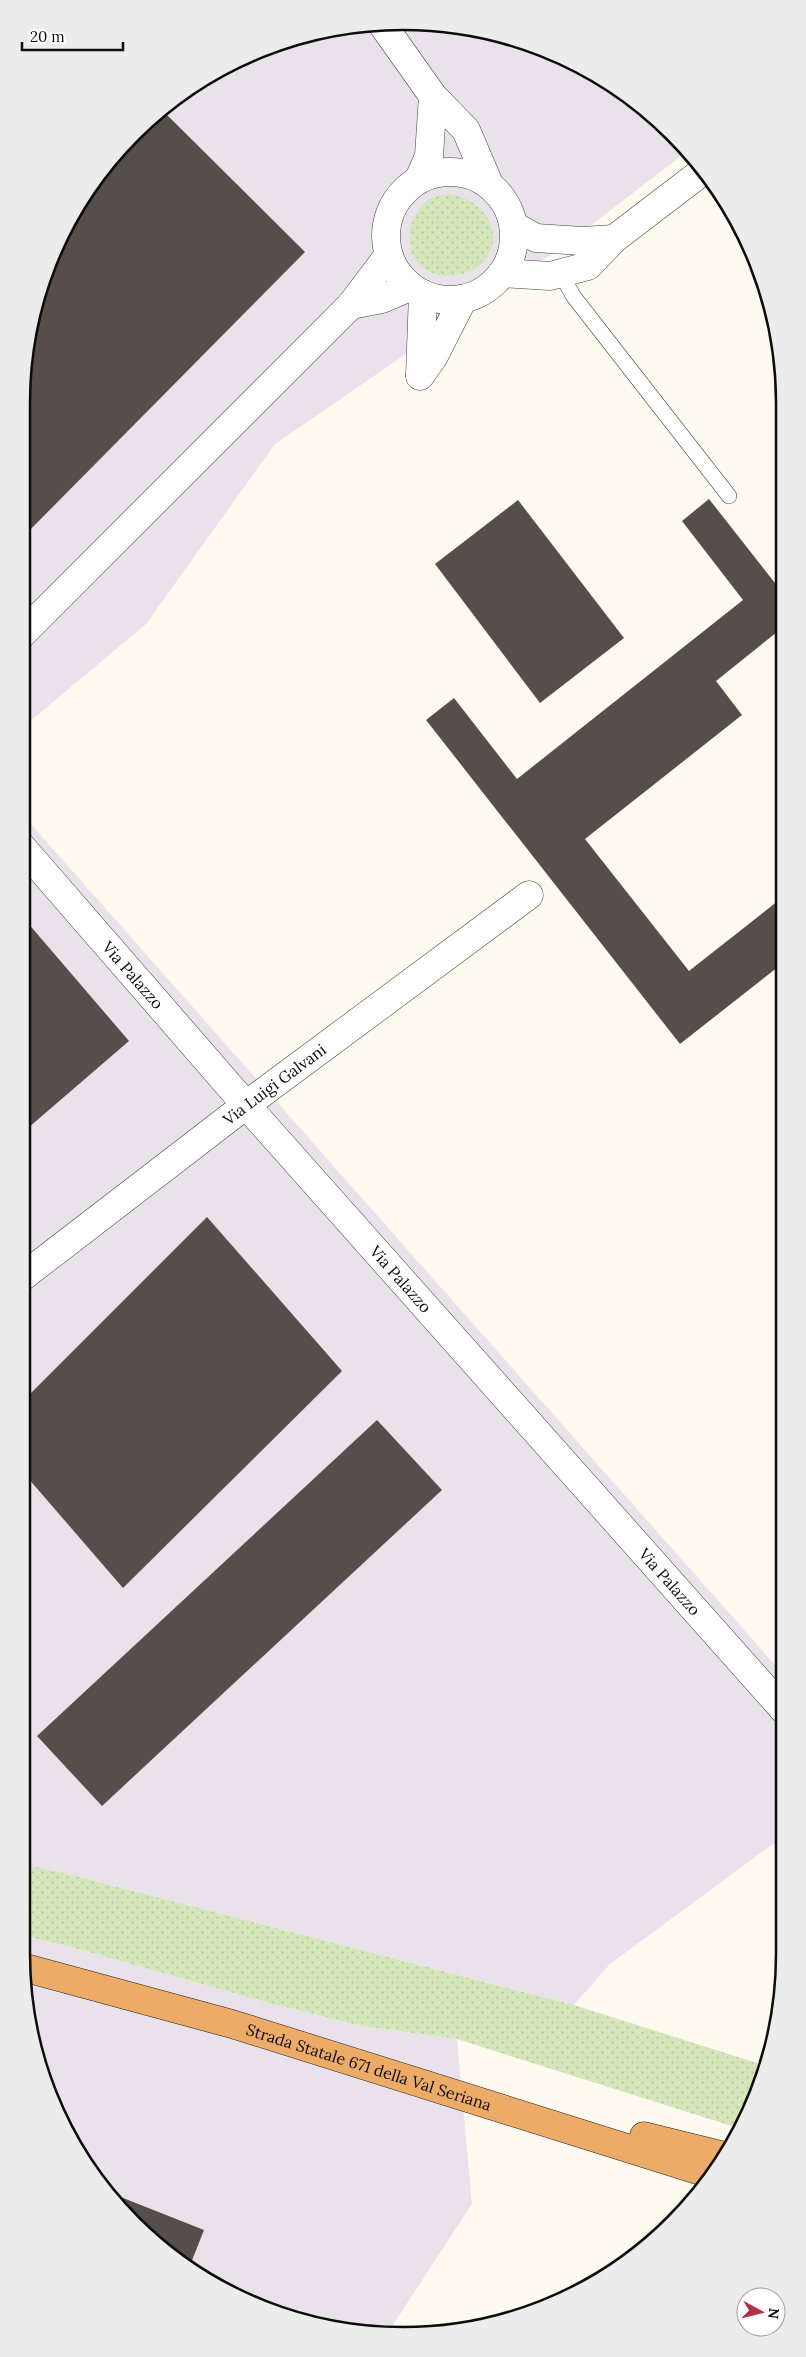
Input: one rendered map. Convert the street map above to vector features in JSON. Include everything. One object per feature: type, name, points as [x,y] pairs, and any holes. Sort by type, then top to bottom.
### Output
[{"type":"highway","name":"Strada Statale 671 della Val Seriana","points":[[31,1968],[232,2024],[705,2172]]},
{"type":"highway","points":[[434,2086],[717,2154]]},
{"type":"highway","points":[[434,2086],[696,2184]]},
{"type":"street","points":[[387,31],[433,96],[466,130],[489,184],[505,203],[514,226],[512,251],[502,273],[485,290],[463,299],[442,300],[416,290],[397,273],[388,256],[386,226],[397,199],[419,178],[429,156],[433,96]]},
{"type":"street","points":[[419,178],[454,171],[489,184]]},
{"type":"street","points":[[502,273],[550,276],[588,266],[614,239],[698,175]]},
{"type":"street","points":[[514,226],[536,238],[582,241],[614,239]]},
{"type":"street","points":[[30,626],[351,305],[388,256]]},
{"type":"street","points":[[416,290],[420,376],[434,356],[463,299]]},
{"type":"street","points":[[351,305],[416,290]]},
{"type":"street","name":"Via Palazzo","points":[[30,856],[246,1105],[776,1701]]},
{"type":"street","name":"Via Luigi Galvani","points":[[30,1271],[246,1105],[529,895]]},
{"type":"lane","points":[[560,273],[574,297],[729,496]]},
{"type":"shaded area","points":[[403,30],[452,33],[500,43],[546,58],[590,80],[630,107],[667,139],[682,156],[569,242],[275,444],[146,624],[30,721],[30,403],[34,348],[50,283],[68,238],[80,216],[107,176],[139,139],[176,107],[217,80],[260,58],[306,43],[354,33]]},
{"type":"shaded area","points":[[30,823],[776,1666],[776,1842],[610,1964],[574,2005],[68,1874],[30,1866]]},
{"type":"shaded area","points":[[30,1937],[258,2000],[361,2026],[457,2039],[472,2204],[392,2327],[354,2324],[306,2314],[260,2299],[216,2277],[176,2250],[139,2218],[107,2181],[68,2119],[50,2074],[37,2027],[31,1978]]},
{"type":"green space","points":[[446,194],[468,200],[478,206],[491,224],[493,235],[492,246],[481,264],[473,270],[453,276],[434,273],[425,269],[417,262],[412,254],[409,237],[413,220],[422,206],[430,199]]},
{"type":"green space","points":[[30,1866],[68,1874],[574,2005],[759,2064],[748,2097],[734,2127],[457,2039],[361,2026],[258,2000],[30,1937]]},
{"type":"building","points":[[167,115],[305,252],[30,530],[31,379],[33,354],[43,306],[58,260],[80,216],[107,176],[139,139]]},
{"type":"building","points":[[709,499],[776,584],[776,633],[716,681],[742,715],[585,839],[689,971],[776,903],[776,969],[680,1044],[426,720],[454,698],[517,779],[743,600],[682,521]]},
{"type":"building","points":[[518,500],[624,638],[540,703],[435,564]]},
{"type":"building","points":[[30,926],[129,1041],[30,1126]]},
{"type":"building","points":[[207,1217],[342,1371],[123,1588],[30,1480],[30,1394]]},
{"type":"building","points":[[377,1420],[442,1490],[102,1806],[37,1736]]},
{"type":"building","points":[[120,2197],[204,2230],[192,2261],[139,2218]]}]
